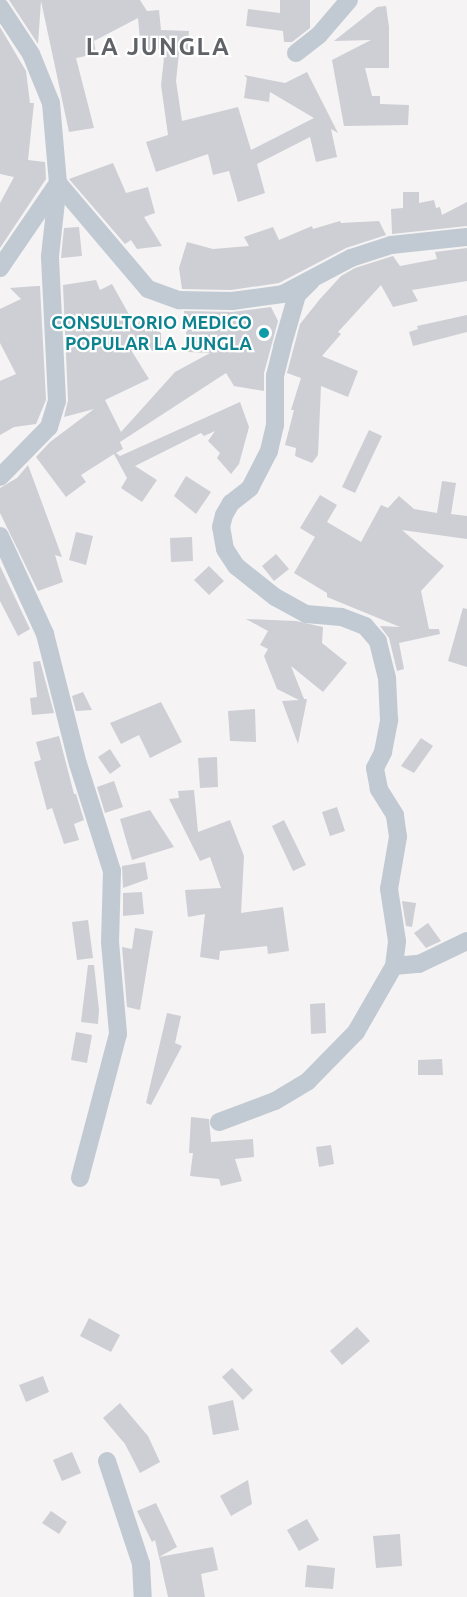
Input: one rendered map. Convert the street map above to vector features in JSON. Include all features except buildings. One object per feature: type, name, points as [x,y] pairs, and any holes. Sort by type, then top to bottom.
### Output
[{"type":"street","points":[[296,52],[319,35],[349,0]]},
{"type":"street","points":[[0,7],[31,54],[51,103],[58,183],[50,256],[57,401],[49,427],[0,477]]},
{"type":"street","points":[[0,268],[58,183]]},
{"type":"street","points":[[58,183],[148,289],[162,296],[179,300],[232,301],[284,294],[351,258],[392,245],[467,237]]},
{"type":"street","points":[[219,1122],[275,1101],[308,1081],[356,1032],[394,966],[397,941],[389,889],[398,837],[395,815],[379,789],[375,768],[383,752],[389,720],[387,678],[378,641],[365,626],[341,617],[306,614],[274,597],[236,566],[225,549],[221,527],[224,515],[231,503],[250,488],[269,451],[275,425],[275,376],[282,347],[297,295],[311,281]]},
{"type":"street","points":[[0,536],[45,634],[78,764],[112,871],[110,942],[118,1034],[80,1178]]},
{"type":"street","points":[[394,966],[419,964],[467,941]]},
{"type":"street","points":[[107,1461],[141,1564],[143,1597]]},
{"type":"place","name":"CONSULTORIO MEDICO POPULAR LA JUNGLA","points":[[264,333]]},
{"type":"district","name":"LA JUNGLA","points":[[158,47]]}]
